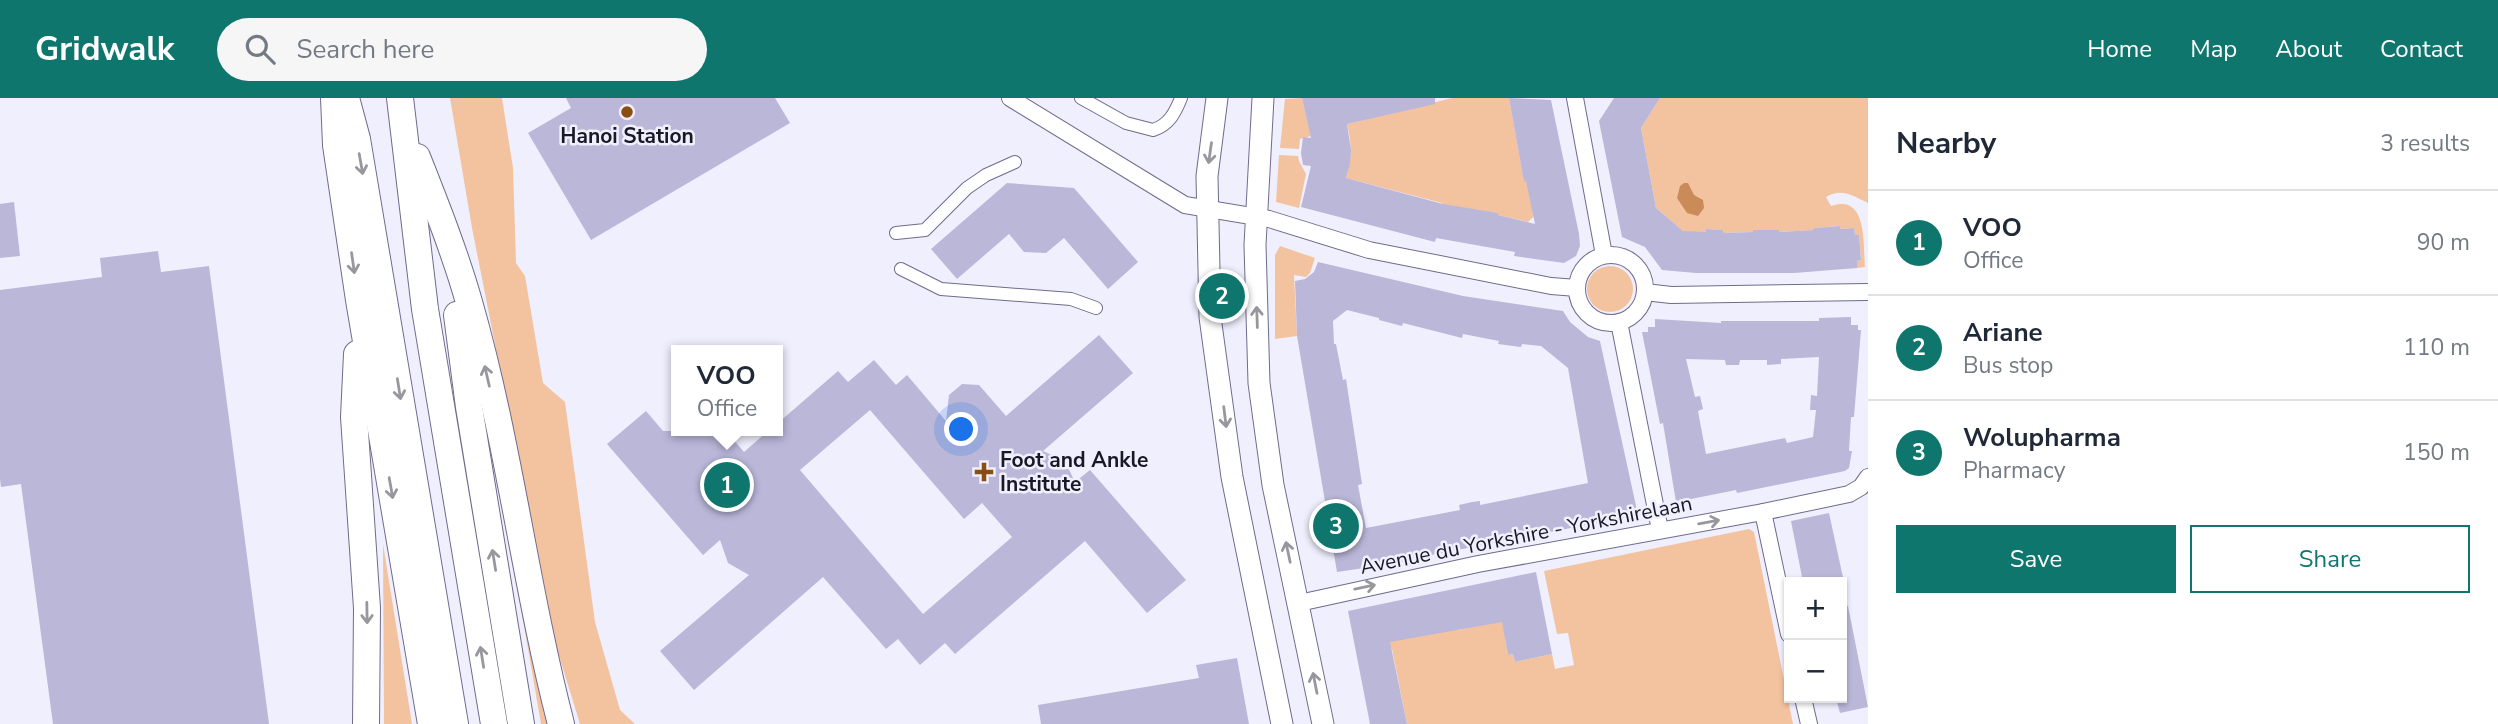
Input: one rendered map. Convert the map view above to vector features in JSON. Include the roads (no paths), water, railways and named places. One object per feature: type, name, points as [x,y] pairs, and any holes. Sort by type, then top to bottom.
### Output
[{"type":"highway","points":[[334,98],[336,145],[359,300],[431,724]]},
{"type":"highway","points":[[346,98],[357,139],[455,724]]},
{"type":"highway","points":[[400,98],[425,309],[494,724]]},
{"type":"highway","points":[[404,125],[446,230],[470,304],[502,442],[549,679],[561,724]]},
{"type":"highway","points":[[446,230],[469,408],[521,724]]},
{"type":"highway","points":[[359,300],[354,417],[367,608],[366,724]]},
{"type":"main road","points":[[1217,98],[1207,171],[1210,317],[1233,477],[1282,724]]},
{"type":"main road","points":[[1264,98],[1255,245],[1259,383],[1273,485],[1323,724]]},
{"type":"street","points":[[1010,98],[1175,201],[1257,217],[1369,250],[1551,286],[1577,288]]},
{"type":"street","points":[[1081,98],[1126,123],[1153,130],[1167,122],[1181,98]]},
{"type":"street","points":[[1578,99],[1604,255]]},
{"type":"street","points":[[896,233],[925,230],[967,188],[986,175],[1015,162]]},
{"type":"street","points":[[1604,255],[1625,257],[1634,263],[1645,281],[1645,292],[1637,312],[1619,322],[1608,323],[1590,315],[1578,298],[1577,288],[1582,271],[1595,258],[1604,255]]},
{"type":"street","points":[[901,269],[941,289],[1071,299],[1096,308]]},
{"type":"street","points":[[1645,292],[1671,295],[1868,292]]},
{"type":"street","points":[[1619,322],[1660,530]]},
{"type":"street","name":"Avenue du Yorkshire - Yorkshirelaan","points":[[1299,603],[1478,564],[1849,494],[1861,488],[1868,477]]},
{"type":"street","points":[[1763,512],[1784,611]]},
{"type":"street","points":[[1804,703],[1809,724]]},
{"type":"place","name":"Hanoi Station","points":[[627,112]]},
{"type":"place","name":"Ariane","points":[[1222,296]]},
{"type":"place","name":"Foot and Ankle Institute","points":[[984,472]]},
{"type":"place","name":"VOO","points":[[727,485]]},
{"type":"place","name":"Wolupharma","points":[[1336,526]]}]
